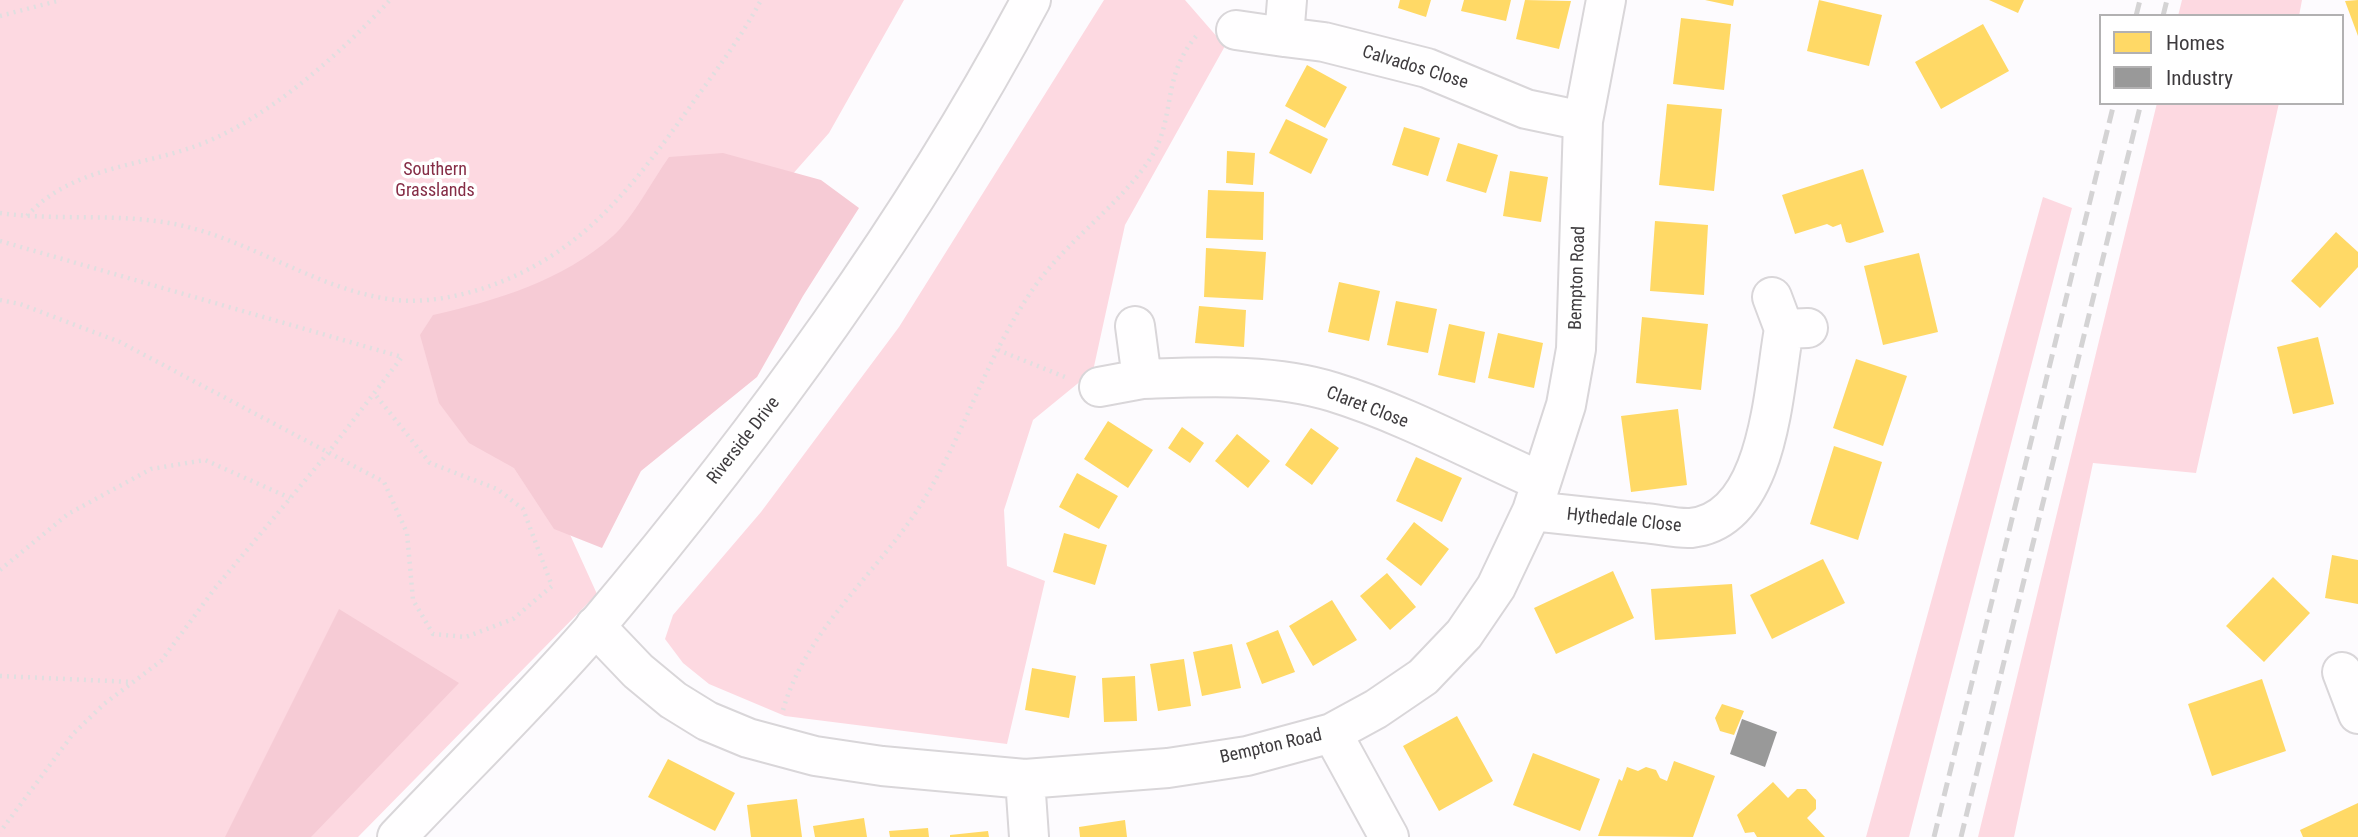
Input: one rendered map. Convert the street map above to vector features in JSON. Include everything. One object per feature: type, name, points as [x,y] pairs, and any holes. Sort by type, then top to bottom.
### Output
[{"type":"street","name":"Riverside Drive","points":[[397,837],[595,626],[725,466],[811,353],[916,196],[1001,57],[1031,0]]},
{"type":"street","name":"Bempton Road","points":[[595,626],[638,671],[673,700],[706,721],[772,745],[815,756],[882,766],[1025,779],[1181,766],[1247,756],[1332,733],[1423,677],[1464,634],[1496,587],[1536,496],[1566,405],[1576,349],[1583,121],[1606,0]]},
{"type":"street","name":"Calvados Close","points":[[1236,30],[1285,18],[1324,42],[1427,68],[1526,109],[1583,121]]},
{"type":"street","name":"Hythedale Close","points":[[1536,496],[1691,528],[1718,520],[1738,501],[1756,472],[1788,318]]},
{"type":"street","points":[[1135,326],[1142,379]]},
{"type":"street","name":"Claret Close","points":[[1099,387],[1142,379],[1203,377],[1272,381],[1332,392],[1536,496]]},
{"type":"street","points":[[2342,672],[2358,714]]},
{"type":"street","points":[[1332,733],[1389,837]]},
{"type":"street","points":[[1025,779],[1029,837]]},
{"type":"path","points":[[0,16],[61,0]]},
{"type":"path","points":[[26,217],[56,191],[80,179],[193,147],[234,129],[317,68],[363,30],[390,0]]},
{"type":"path","points":[[0,213],[26,217],[169,223],[211,236],[346,290],[402,300],[457,297],[509,280],[544,263],[600,220],[672,132],[746,28],[761,0]]},
{"type":"path","points":[[772,745],[789,687],[802,659],[888,551],[939,477],[982,377],[1034,288],[1057,258],[1150,158],[1163,128],[1171,83],[1187,46],[1213,22],[1229,20],[1236,30]]},
{"type":"path","points":[[0,241],[402,357],[328,453],[216,587],[161,661],[73,734],[0,832]]},
{"type":"path","points":[[0,300],[20,304],[120,342],[384,482],[407,533],[413,600],[433,634],[466,637],[513,619],[552,586],[523,509],[497,489],[430,463],[374,393]]},
{"type":"path","points":[[998,350],[1065,377],[1094,375],[1099,387]]},
{"type":"path","points":[[0,570],[68,514],[151,469],[205,460],[289,498]]},
{"type":"path","points":[[0,676],[133,682]]},
{"type":"green space","name":"Southern Grasslands","points":[[0,0],[904,0],[829,133],[783,185],[492,363],[597,594],[358,837],[0,837]]},
{"type":"green space","points":[[1104,0],[1185,0],[1225,46],[1125,225],[1093,371],[1033,420],[1004,510],[1007,566],[1045,581],[1007,744],[785,716],[709,684],[683,663],[665,639],[673,615],[761,512],[899,327]]},
{"type":"green space","points":[[2182,0],[2302,0],[2299,14],[2178,14]]},
{"type":"green space","points":[[2157,105],[2279,105],[2196,473],[2093,463],[2014,837],[1978,837]]},
{"type":"green space","points":[[2043,197],[2072,208],[1909,837],[1866,837]]},
{"type":"shaded area","points":[[723,153],[821,180],[859,208],[803,296],[757,377],[641,471],[602,548],[554,529],[514,468],[469,443],[439,403],[420,335],[433,315],[528,287],[593,252],[628,219],[669,157]]},
{"type":"shaded area","points":[[339,609],[459,683],[311,837],[225,837]]},
{"type":"building: Homes","points":[[1400,0],[1431,0],[1426,17],[1398,8]]},
{"type":"building: Homes","points":[[1464,0],[1511,0],[1506,21],[1461,11]]},
{"type":"building: Homes","points":[[1525,0],[1571,1],[1559,49],[1516,39]]},
{"type":"building: Homes","points":[[1705,0],[1734,0],[1733,6]]},
{"type":"building: Homes","points":[[1819,0],[1882,15],[1869,66],[1807,51]]},
{"type":"building: Homes","points":[[1989,0],[2024,0],[2018,13]]},
{"type":"building: Homes","points":[[2358,0],[2358,36],[2345,1]]},
{"type":"building: Homes","points":[[1681,18],[1731,24],[1724,90],[1673,84]]},
{"type":"building: Homes","points":[[1983,24],[2009,71],[1941,109],[1915,62]]},
{"type":"building: Homes","points":[[1307,65],[1347,87],[1325,128],[1285,106]]},
{"type":"building: Homes","points":[[1667,104],[1722,109],[1714,191],[1659,185]]},
{"type":"building: Homes","points":[[1286,119],[1328,139],[1311,174],[1269,153]]},
{"type":"building: Homes","points":[[1404,127],[1440,138],[1428,176],[1392,165]]},
{"type":"building: Homes","points":[[1458,143],[1498,155],[1486,193],[1446,181]]},
{"type":"building: Homes","points":[[1227,151],[1255,153],[1253,185],[1226,183]]},
{"type":"building: Homes","points":[[1863,169],[1884,232],[1850,243],[1846,242],[1841,224],[1833,227],[1827,224],[1795,234],[1782,195]]},
{"type":"building: Homes","points":[[1510,171],[1548,177],[1541,222],[1503,216]]},
{"type":"building: Homes","points":[[1208,190],[1264,192],[1263,240],[1206,238]]},
{"type":"building: Homes","points":[[1655,221],[1708,225],[1704,295],[1650,291]]},
{"type":"building: Homes","points":[[2336,232],[2358,252],[2358,267],[2320,308],[2291,281]]},
{"type":"building: Homes","points":[[1206,248],[1266,252],[1263,300],[1204,297]]},
{"type":"building: Homes","points":[[1919,253],[1938,332],[1883,345],[1864,266]]},
{"type":"building: Homes","points":[[1339,282],[1380,291],[1369,341],[1328,332]]},
{"type":"building: Homes","points":[[1396,301],[1437,309],[1428,353],[1387,345]]},
{"type":"building: Homes","points":[[1199,306],[1246,310],[1244,347],[1195,343]]},
{"type":"building: Homes","points":[[1642,317],[1708,324],[1701,390],[1636,383]]},
{"type":"building: Homes","points":[[1449,324],[1485,332],[1475,383],[1438,375]]},
{"type":"building: Homes","points":[[1498,333],[1543,343],[1534,388],[1488,378]]},
{"type":"building: Homes","points":[[2318,337],[2334,404],[2293,414],[2277,347]]},
{"type":"building: Homes","points":[[1856,359],[1907,376],[1883,446],[1833,428]]},
{"type":"building: Homes","points":[[1678,409],[1687,485],[1631,492],[1621,416]]},
{"type":"building: Homes","points":[[1108,421],[1153,450],[1128,488],[1084,459]]},
{"type":"building: Homes","points":[[1182,427],[1204,443],[1190,463],[1168,448]]},
{"type":"building: Homes","points":[[1311,428],[1339,448],[1312,485],[1285,465]]},
{"type":"building: Homes","points":[[1237,434],[1270,461],[1248,488],[1215,461]]},
{"type":"building: Homes","points":[[1834,446],[1882,462],[1858,540],[1810,524]]},
{"type":"building: Homes","points":[[1416,457],[1462,478],[1442,522],[1396,501]]},
{"type":"building: Homes","points":[[1077,473],[1118,496],[1099,529],[1059,507]]},
{"type":"building: Homes","points":[[1414,522],[1449,549],[1421,586],[1386,559]]},
{"type":"building: Homes","points":[[1064,533],[1107,545],[1095,585],[1053,572]]},
{"type":"building: Homes","points":[[2332,555],[2358,560],[2358,604],[2325,598]]},
{"type":"building: Homes","points":[[1823,559],[1845,603],[1772,639],[1750,595]]},
{"type":"building: Homes","points":[[1613,571],[1634,618],[1556,654],[1534,608]]},
{"type":"building: Homes","points":[[1387,573],[1416,607],[1390,630],[1360,596]]},
{"type":"building: Homes","points":[[2273,577],[2310,613],[2264,662],[2226,626]]},
{"type":"building: Homes","points":[[1732,584],[1736,634],[1655,640],[1651,589]]},
{"type":"building: Homes","points":[[1332,600],[1357,640],[1313,666],[1289,626]]},
{"type":"building: Homes","points":[[1278,630],[1295,672],[1262,684],[1246,643]]},
{"type":"building: Homes","points":[[1232,644],[1241,688],[1202,696],[1193,652]]},
{"type":"building: Homes","points":[[1184,659],[1191,706],[1158,711],[1150,664]]},
{"type":"building: Homes","points":[[1032,668],[1076,676],[1069,718],[1025,710]]},
{"type":"building: Homes","points":[[1135,676],[1137,721],[1104,722],[1102,678]]},
{"type":"building: Homes","points":[[2262,679],[2286,751],[2212,776],[2188,704]]},
{"type":"building: Homes","points":[[1722,704],[1744,711],[1734,735],[1720,731],[1715,718]]},
{"type":"building: Homes","points":[[1457,716],[1493,781],[1439,811],[1403,746]]},
{"type":"building: Homes","points":[[1533,753],[1600,779],[1580,831],[1513,805]]},
{"type":"building: Homes","points":[[668,759],[735,793],[715,831],[648,797]]},
{"type":"building: Homes","points":[[1674,761],[1715,776],[1693,837],[1598,836],[1619,779],[1622,781],[1627,767],[1638,771],[1646,767],[1656,770],[1660,778],[1667,781]]},
{"type":"building: Homes","points":[[1773,782],[1788,798],[1797,789],[1806,789],[1816,800],[1816,809],[1807,818],[1825,837],[1757,837],[1754,832],[1745,833],[1737,815]]},
{"type":"building: Homes","points":[[797,799],[802,837],[751,837],[747,805]]},
{"type":"building: Homes","points":[[2358,803],[2358,837],[2303,837],[2300,830]]},
{"type":"building: Homes","points":[[864,818],[867,837],[815,837],[813,826]]},
{"type":"building: Homes","points":[[1125,820],[1127,837],[1080,837],[1079,827]]},
{"type":"building: Homes","points":[[928,828],[929,837],[890,837],[889,831]]},
{"type":"building: Homes","points":[[988,831],[989,837],[950,837],[950,835]]},
{"type":"building: Industry","points":[[1742,719],[1777,732],[1765,767],[1730,754]]},
{"type":"railway","points":[[2136,14],[2140,0]]},
{"type":"railway","points":[[2164,14],[2167,0]]},
{"type":"railway","points":[[1934,837],[2114,105]]},
{"type":"railway","points":[[1961,837],[2141,105]]}]
